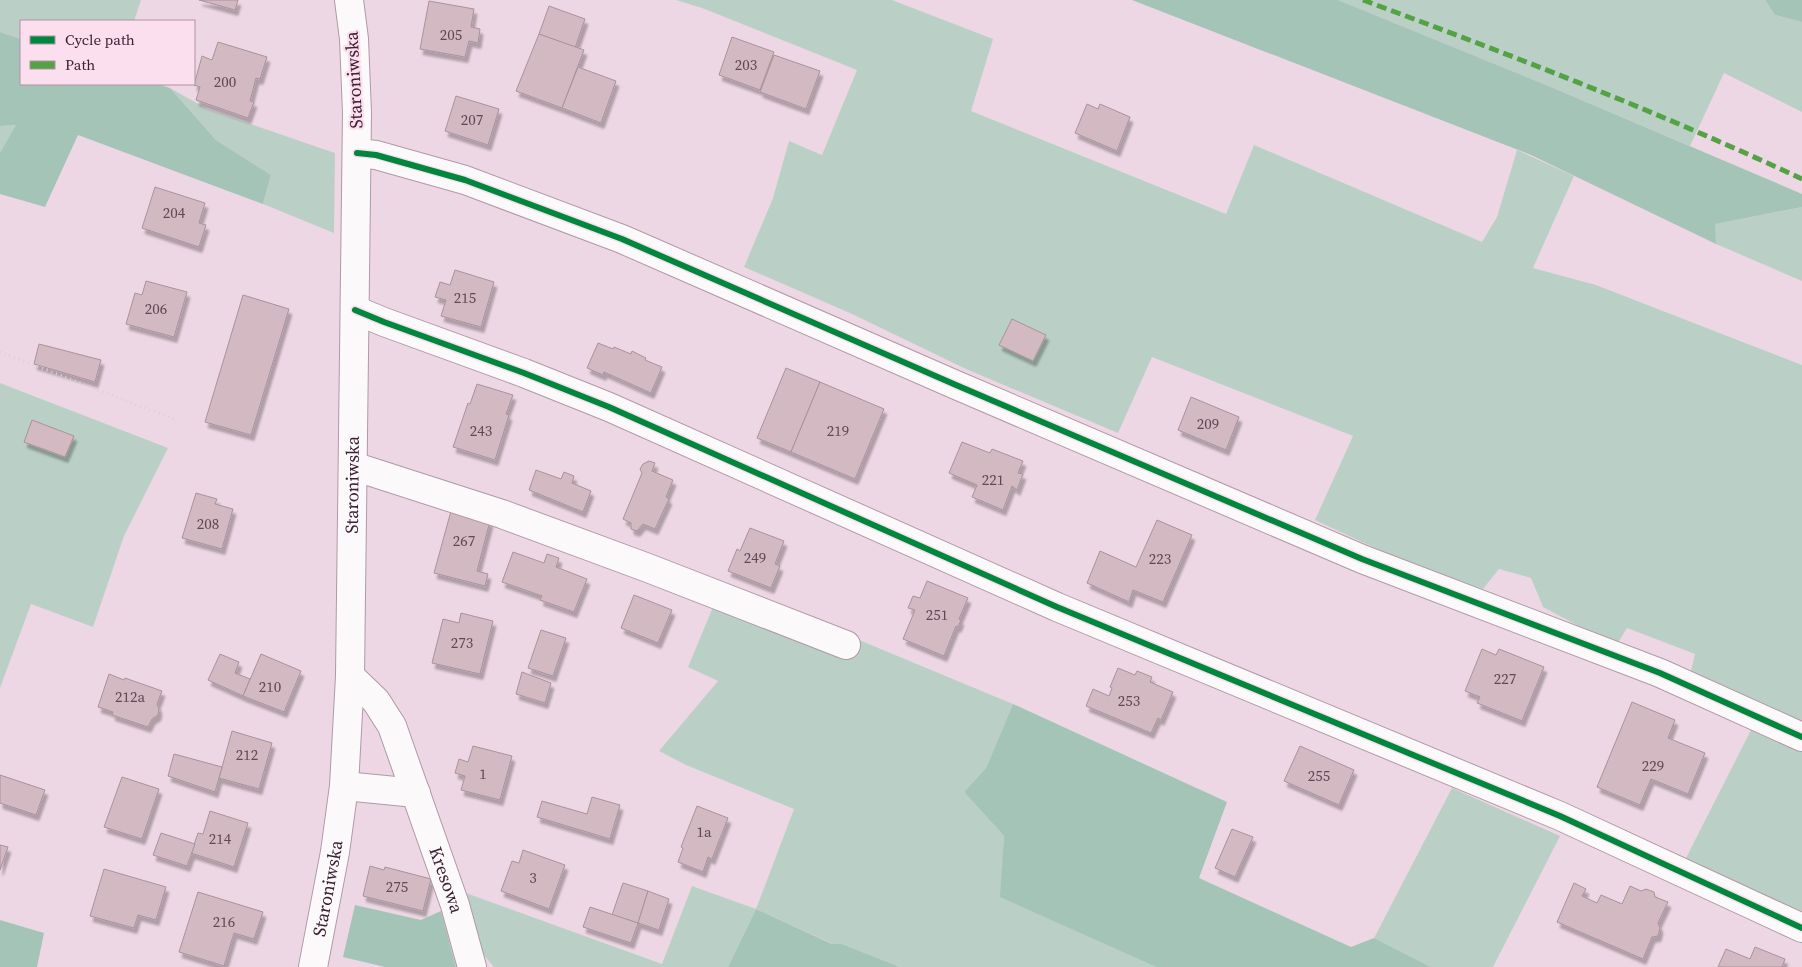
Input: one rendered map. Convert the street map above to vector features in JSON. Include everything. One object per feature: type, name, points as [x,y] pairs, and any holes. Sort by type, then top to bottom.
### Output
[{"type":"street","name":"Staroniwska","points":[[313,967],[335,852],[344,786],[350,676],[357,113],[354,39],[349,0]]},
{"type":"street","points":[[357,153],[376,155],[465,180],[622,239],[1362,559],[1660,673],[1802,737]]},
{"type":"street","points":[[356,310],[384,322],[524,372],[609,407],[1057,607],[1560,816],[1802,928]]},
{"type":"street","points":[[353,466],[502,514],[846,645]]},
{"type":"street","name":"Kresowa","points":[[350,676],[376,701],[392,726],[455,905],[472,967]]},
{"type":"street","points":[[344,786],[416,793]]},
{"type":"path","points":[[0,352],[176,420]]},
{"type":"green space","points":[[0,0],[141,0],[134,20],[20,20],[20,39],[0,32]]},
{"type":"green space","points":[[676,0],[892,0],[993,39],[971,111],[1226,214],[1254,145],[1482,242],[1497,217],[1517,150],[1574,176],[1533,268],[1596,285],[1802,365],[1802,722],[1690,675],[1695,654],[1627,628],[1616,646],[1543,607],[1531,578],[1499,569],[1483,589],[1405,562],[1315,520],[1353,436],[1152,357],[1118,433],[966,369],[852,314],[744,267],[773,198],[789,141],[822,155],[857,70],[702,8]]},
{"type":"green space","points":[[1132,0],[1338,0],[1551,87],[1802,194],[1802,207],[1715,224],[1716,244],[1531,155]]},
{"type":"green space","points":[[1338,0],[1765,0],[1775,15],[1802,22],[1802,112],[1724,73],[1690,146]]},
{"type":"green space","points":[[1765,0],[1802,0],[1802,22],[1775,15]]},
{"type":"green space","points":[[0,32],[20,39],[20,85],[161,85],[170,88],[216,140],[271,175],[263,204],[78,135],[45,207],[0,194],[0,153],[16,125],[0,126]]},
{"type":"green space","points":[[170,88],[207,109],[335,153],[334,233],[263,204],[271,175],[216,140]]},
{"type":"green space","points":[[17,125],[0,153],[0,126]]},
{"type":"green space","points":[[1802,207],[1802,281],[1716,244],[1714,224]]},
{"type":"green space","points":[[0,383],[168,448],[124,536],[93,627],[31,604],[0,688]]},
{"type":"green space","points":[[713,607],[847,657],[859,640],[1013,704],[986,768],[964,792],[1004,836],[1001,897],[1156,967],[900,967],[842,944],[833,944],[756,909],[794,809],[686,765],[659,751],[718,681],[688,667]]},
{"type":"green space","points":[[1013,704],[1227,802],[1199,878],[1351,947],[1374,938],[1431,967],[1156,967],[1000,897],[1004,836],[964,792],[986,768]]},
{"type":"green space","points":[[1753,726],[1802,748],[1802,912],[1685,860]]},
{"type":"green space","points":[[1452,788],[1560,836],[1493,967],[1431,967],[1374,938]]},
{"type":"green space","points":[[692,886],[756,909],[728,967],[494,967],[483,954],[463,892],[662,964]]},
{"type":"green space","points":[[355,905],[421,920],[441,911],[456,967],[385,967],[343,957]]},
{"type":"green space","points":[[756,909],[832,944],[842,944],[900,967],[728,967]]},
{"type":"green space","points":[[0,920],[44,933],[37,967],[0,967]]},
{"type":"building","points":[[199,0],[238,0],[235,10]]},
{"type":"building","points":[[429,1],[474,9],[471,27],[480,29],[478,43],[469,41],[465,57],[420,49]]},
{"type":"building","points":[[549,6],[585,19],[575,48],[539,34]]},
{"type":"building","points":[[539,34],[584,50],[562,108],[516,91]]},
{"type":"building","points":[[732,37],[774,52],[760,90],[719,75]]},
{"type":"building","points":[[218,42],[267,57],[260,79],[256,78],[250,101],[254,102],[248,118],[196,100],[200,87],[194,85],[202,56],[212,60]]},
{"type":"building","points":[[774,55],[820,71],[806,109],[760,92]]},
{"type":"building","points":[[578,67],[616,81],[601,123],[562,108]]},
{"type":"building","points":[[456,96],[499,109],[488,145],[445,131]]},
{"type":"building","points":[[1087,104],[1098,109],[1100,104],[1130,117],[1117,151],[1075,133]]},
{"type":"building","points":[[155,187],[205,203],[199,223],[206,225],[199,247],[142,228]]},
{"type":"building","points":[[455,270],[494,282],[481,327],[441,316],[446,300],[435,297],[440,282],[450,285]]},
{"type":"building","points":[[146,281],[187,292],[174,337],[126,324],[135,293],[142,295]]},
{"type":"building","points":[[243,295],[289,309],[251,435],[205,422]]},
{"type":"building","points":[[1012,319],[1046,335],[1033,361],[999,345]]},
{"type":"building","points":[[598,343],[631,354],[632,351],[646,358],[645,360],[662,367],[651,393],[604,372],[603,375],[587,368]]},
{"type":"building","points":[[39,344],[101,360],[95,382],[34,364]]},
{"type":"building","points":[[786,368],[820,382],[791,452],[757,438]]},
{"type":"building","points":[[820,382],[884,409],[855,479],[791,452]]},
{"type":"building","points":[[477,384],[513,395],[506,414],[509,415],[495,460],[453,447],[468,403],[470,404]]},
{"type":"building","points":[[1191,397],[1239,417],[1226,450],[1178,430]]},
{"type":"building","points":[[32,420],[74,436],[65,457],[24,442]]},
{"type":"building","points":[[962,442],[990,453],[992,449],[1023,461],[1018,473],[1023,474],[1017,490],[1012,486],[1003,510],[972,497],[977,485],[949,473]]},
{"type":"building","points":[[649,461],[655,463],[652,471],[673,480],[666,497],[669,499],[655,529],[643,524],[637,531],[631,529],[631,523],[623,519],[642,473],[640,469],[643,464]]},
{"type":"building","points":[[536,470],[561,479],[564,472],[574,476],[572,483],[591,491],[583,512],[529,490]]},
{"type":"building","points":[[196,493],[217,499],[215,504],[233,509],[222,549],[182,538]]},
{"type":"building","points":[[451,511],[490,521],[477,571],[488,574],[485,586],[434,573]]},
{"type":"building","points":[[1157,520],[1192,535],[1163,602],[1133,590],[1129,602],[1087,583],[1100,551],[1136,567]]},
{"type":"building","points":[[750,528],[784,541],[775,564],[780,566],[771,588],[728,571],[737,549],[740,551]]},
{"type":"building","points":[[513,552],[544,563],[547,554],[559,558],[556,567],[587,579],[574,612],[540,600],[542,596],[502,582]]},
{"type":"building","points":[[927,581],[968,598],[959,619],[961,620],[958,627],[956,626],[944,656],[903,639],[915,610],[908,608],[913,596],[920,598]]},
{"type":"building","points":[[634,595],[672,610],[658,643],[621,628]]},
{"type":"building","points":[[461,613],[493,621],[480,674],[432,663],[443,619],[459,623]]},
{"type":"building","points":[[541,630],[566,638],[553,676],[528,668]]},
{"type":"building","points":[[1482,649],[1496,655],[1499,649],[1544,667],[1522,721],[1477,703],[1480,697],[1465,691]]},
{"type":"building","points":[[220,654],[239,662],[235,673],[250,679],[243,696],[208,680]]},
{"type":"building","points":[[261,654],[301,671],[284,712],[243,696]]},
{"type":"building","points":[[1118,668],[1135,675],[1137,671],[1152,677],[1150,682],[1173,692],[1161,720],[1158,718],[1151,733],[1086,706],[1093,689],[1109,696],[1112,688],[1110,687]]},
{"type":"building","points":[[522,672],[551,683],[545,703],[516,694]]},
{"type":"building","points":[[109,674],[162,691],[157,704],[159,709],[158,715],[152,719],[148,727],[112,715],[113,712],[98,707]]},
{"type":"building","points":[[1632,702],[1675,720],[1668,738],[1705,753],[1688,794],[1651,779],[1640,805],[1597,787]]},
{"type":"building","points":[[232,731],[272,743],[259,789],[219,778]]},
{"type":"building","points":[[473,746],[512,756],[500,800],[461,790],[465,776],[455,773],[459,759],[468,762]]},
{"type":"building","points":[[1300,746],[1354,770],[1339,805],[1284,781]]},
{"type":"building","points":[[174,754],[222,767],[215,792],[168,776]]},
{"type":"building","points":[[0,775],[45,790],[36,815],[0,803]]},
{"type":"building","points":[[122,777],[159,789],[142,839],[104,827]]},
{"type":"building","points":[[592,797],[620,805],[610,839],[537,817],[542,801],[587,814]]},
{"type":"building","points":[[697,806],[728,818],[712,859],[708,857],[703,872],[678,862],[683,848],[681,847]]},
{"type":"building","points":[[210,811],[248,823],[234,867],[191,853],[198,833],[203,834]]},
{"type":"building","points":[[1232,829],[1253,837],[1235,877],[1215,868]]},
{"type":"building","points":[[161,833],[195,844],[187,866],[153,855]]},
{"type":"building","points":[[0,845],[8,847],[0,870]]},
{"type":"building","points":[[523,850],[565,865],[549,909],[501,891],[512,861],[519,863]]},
{"type":"building","points":[[370,866],[384,870],[385,867],[431,879],[423,911],[363,896]]},
{"type":"building","points":[[104,869],[166,887],[156,920],[138,915],[134,928],[90,916]]},
{"type":"building","points":[[623,883],[648,891],[638,923],[612,915]]},
{"type":"building","points":[[1574,883],[1586,889],[1582,896],[1597,903],[1601,895],[1622,904],[1630,886],[1641,891],[1646,889],[1654,892],[1655,897],[1668,902],[1658,923],[1660,928],[1658,936],[1652,937],[1643,959],[1557,922]]},
{"type":"building","points":[[648,891],[669,899],[659,930],[638,923]]},
{"type":"building","points":[[198,892],[263,912],[254,939],[234,933],[224,966],[179,952]]},
{"type":"building","points":[[590,907],[638,923],[631,943],[583,927]]},
{"type":"building","points":[[1755,947],[1785,959],[1782,967],[1718,967],[1726,949],[1750,959]]},
{"type":"marked path","points":[[1363,0],[1584,85],[1694,130],[1802,179]]},
{"type":"cycle path","points":[[357,153],[376,155],[465,180],[622,239],[1362,559],[1660,673],[1802,737]]},
{"type":"cycle path","points":[[355,310],[609,407],[1057,607],[1560,816],[1802,928]]}]
